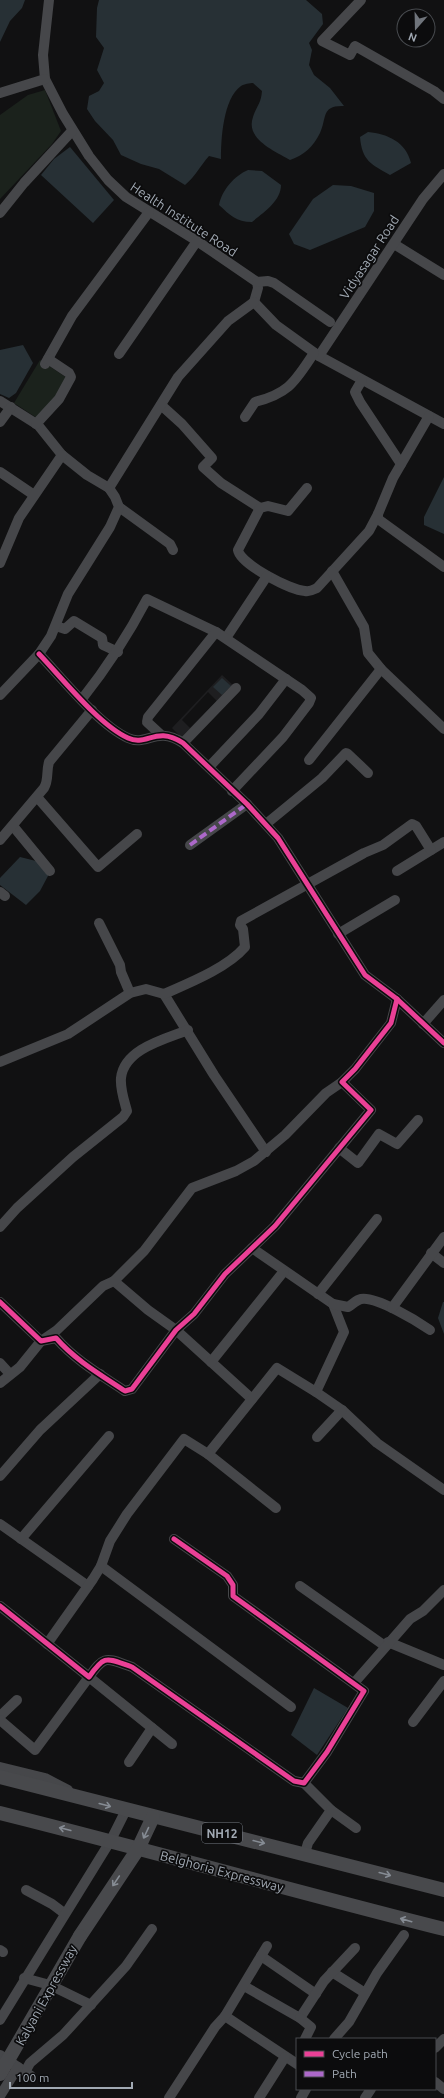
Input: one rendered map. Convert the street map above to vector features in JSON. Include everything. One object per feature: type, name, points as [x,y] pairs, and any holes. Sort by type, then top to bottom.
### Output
[{"type":"highway","name":"NH12","points":[[0,1777],[444,1890]]},
{"type":"highway","name":"Belghoria Expressway","points":[[0,1813],[110,1840],[138,1849],[444,1929]]},
{"type":"highway","name":"Kalyani Expressway","points":[[0,2074],[80,1936],[138,1849],[153,1817]]},
{"type":"street","name":"Health Institute Road","points":[[49,0],[43,56],[45,79],[72,131],[108,180],[126,197],[197,241],[257,282]]},
{"type":"street","points":[[361,0],[322,41],[350,55],[355,46],[434,91],[444,99]]},
{"type":"street","points":[[0,93],[45,79]]},
{"type":"street","points":[[1,210],[52,150],[72,131]]},
{"type":"street","name":"Vidyasagar Road","points":[[245,417],[255,402],[273,397],[291,386],[317,354],[394,244],[423,198],[444,174]]},
{"type":"street","points":[[36,424],[59,399],[71,377],[69,373],[47,361],[72,316],[149,212]]},
{"type":"street","points":[[119,354],[197,241]]},
{"type":"street","points":[[394,244],[444,275]]},
{"type":"street","points":[[109,488],[178,377],[228,321],[254,302],[258,288],[257,282],[268,280],[274,283],[330,322]]},
{"type":"street","points":[[254,302],[276,325],[317,354],[429,416],[442,420]]},
{"type":"street","points":[[362,380],[355,392],[401,464]]},
{"type":"street","points":[[0,401],[36,424],[62,455],[87,475],[109,488],[116,497],[119,507],[170,544],[173,550]]},
{"type":"street","points":[[160,405],[182,424],[212,458],[203,467],[221,483],[260,508],[268,506],[288,511],[307,488]]},
{"type":"street","points":[[0,422],[11,407]]},
{"type":"street","points":[[260,508],[238,550],[238,554],[267,576],[284,585],[307,592],[317,588],[369,531],[393,478],[429,416]]},
{"type":"street","points":[[0,564],[19,518],[62,455]]},
{"type":"street","points":[[0,472],[34,495]]},
{"type":"street","points":[[0,696],[40,654],[56,626],[68,594],[110,528],[119,507]]},
{"type":"street","points":[[378,514],[378,519],[381,522],[444,567]]},
{"type":"street","points":[[332,571],[364,626],[368,653],[382,669],[444,729]]},
{"type":"street","points":[[226,638],[267,576]]},
{"type":"street","points":[[82,700],[118,652],[148,599],[226,638],[302,690],[311,698],[283,737],[232,791]]},
{"type":"street","points":[[56,626],[65,629],[74,621],[102,638],[103,645],[118,652]]},
{"type":"street","points":[[216,632],[148,716],[147,722],[160,734],[169,736],[183,744],[247,804],[266,824],[278,838],[365,975],[397,999],[444,1043]]},
{"type":"street","points":[[40,654],[106,724],[129,739],[142,740],[160,734]]},
{"type":"street","points":[[308,760],[382,669]]},
{"type":"street","points":[[208,767],[259,714],[286,679]]},
{"type":"street","points":[[183,744],[236,688]]},
{"type":"street","points":[[0,840],[37,797],[48,781],[46,770],[49,762],[92,710]]},
{"type":"street","points":[[266,824],[322,778],[346,753],[368,773]]},
{"type":"street","points":[[37,797],[98,867],[137,834]]},
{"type":"street","points":[[190,845],[247,804]]},
{"type":"street","points":[[164,994],[202,976],[240,954],[245,947],[246,940],[240,925],[241,921],[364,853],[383,845],[412,824],[416,826],[431,850]]},
{"type":"street","points":[[12,826],[50,871]]},
{"type":"street","points":[[397,871],[444,842]]},
{"type":"street","points":[[338,934],[395,900]]},
{"type":"street","points":[[99,923],[120,965],[121,972],[130,993]]},
{"type":"street","points":[[0,1062],[68,1034],[130,993],[146,989],[164,994],[188,1030],[214,1075],[266,1152]]},
{"type":"street","points":[[0,1383],[20,1367],[41,1341],[57,1330],[103,1286],[114,1281],[144,1251],[192,1188],[236,1171],[266,1152],[326,1094],[342,1082],[355,1069],[391,1023],[397,999]]},
{"type":"street","points":[[423,1024],[444,1000]]},
{"type":"street","points":[[0,1226],[17,1208],[73,1157],[123,1117],[127,1111],[122,1090],[121,1077],[126,1063],[145,1048],[188,1030]]},
{"type":"street","points":[[41,1341],[56,1338],[69,1351],[100,1374],[125,1391],[128,1391],[176,1330],[194,1314],[225,1274],[275,1226],[371,1110],[342,1082]]},
{"type":"street","points":[[339,1148],[358,1163],[379,1134],[397,1144],[418,1120]]},
{"type":"street","points":[[318,1294],[377,1219]]},
{"type":"street","points":[[392,1308],[444,1237]]},
{"type":"street","points":[[252,1248],[333,1304],[348,1307],[362,1299],[392,1308],[430,1330]]},
{"type":"street","points":[[431,1253],[444,1263]]},
{"type":"street","points":[[211,1362],[284,1271]]},
{"type":"street","points":[[114,1281],[148,1310],[176,1330],[252,1399]]},
{"type":"street","points":[[0,1302],[41,1341]]},
{"type":"street","points":[[316,1392],[344,1332],[333,1304]]},
{"type":"street","points":[[0,1363],[10,1374]]},
{"type":"street","points":[[208,1454],[277,1368],[342,1410],[377,1443],[444,1490]]},
{"type":"street","points":[[0,1476],[40,1430],[100,1374]]},
{"type":"street","points":[[317,1437],[342,1410]]},
{"type":"street","points":[[21,1540],[109,1436]]},
{"type":"street","points":[[47,1644],[101,1566],[110,1541],[127,1514],[184,1439],[208,1454],[276,1508]]},
{"type":"street","points":[[0,1524],[88,1586]]},
{"type":"street","points":[[174,1539],[227,1576],[233,1585],[233,1596],[294,1639],[303,1648],[354,1682],[364,1693],[319,1763],[304,1783]]},
{"type":"street","points":[[101,1566],[291,1707]]},
{"type":"street","points":[[300,1586],[386,1644],[444,1664]]},
{"type":"street","points":[[354,1682],[386,1644],[410,1619],[423,1611],[444,1590]]},
{"type":"street","points":[[0,1606],[172,1744]]},
{"type":"street","points":[[0,1720],[35,1750],[100,1661],[109,1660],[132,1667],[294,1782],[304,1783],[331,1810],[356,1828]]},
{"type":"street","points":[[413,1722],[444,1681]]},
{"type":"street","points":[[0,1716],[17,1700]]},
{"type":"street","points":[[129,1762],[152,1728]]},
{"type":"street","points":[[0,1768],[45,1778],[88,1800]]},
{"type":"street","points":[[0,2020],[24,1978],[110,1840],[126,1810]]},
{"type":"street","points":[[305,1854],[308,1843],[331,1810]]},
{"type":"street","points":[[26,1890],[52,1904],[64,1914]]},
{"type":"street","points":[[0,2096],[25,2072],[30,2062],[63,2035],[91,2005],[126,1966],[152,1929]]},
{"type":"street","points":[[335,2038],[349,2022],[377,1973],[404,1935]]},
{"type":"street","points":[[169,2098],[215,2027],[225,2016],[267,1946]]},
{"type":"street","points":[[300,2018],[332,1972],[355,1948]]},
{"type":"street","points":[[261,1956],[316,1994]]},
{"type":"street","points":[[332,1972],[365,1993]]},
{"type":"street","points":[[24,1978],[50,1985],[91,2005]]},
{"type":"street","points":[[244,1986],[300,2018],[311,2027],[306,2038]]},
{"type":"street","points":[[225,2016],[293,2059],[259,2098]]},
{"type":"street","points":[[436,2047],[444,2039]]},
{"type":"street","points":[[0,2055],[25,2072]]},
{"type":"street","points":[[436,2083],[444,2089]]},
{"type":"shaded area","points":[[0,0],[25,0],[22,8],[10,21],[0,42]]},
{"type":"shaded area","points":[[99,0],[306,0],[322,14],[323,24],[309,43],[312,50],[309,65],[314,75],[330,88],[344,106],[337,106],[328,110],[320,133],[308,150],[300,156],[290,160],[263,143],[253,132],[253,117],[261,99],[262,91],[253,83],[242,85],[230,100],[224,120],[221,159],[209,156],[185,185],[159,169],[141,164],[121,155],[113,140],[95,121],[87,109],[89,96],[99,91],[104,83],[97,70],[104,48],[96,37],[97,8]]},
{"type":"shaded area","points":[[45,90],[61,131],[52,144],[0,199],[0,115],[28,95]]},
{"type":"shaded area","points":[[368,132],[395,140],[405,150],[411,163],[390,175],[373,164],[365,157],[361,145],[360,137]]},
{"type":"shaded area","points":[[70,147],[114,200],[93,223],[41,175],[54,159]]},
{"type":"shaded area","points":[[248,170],[262,171],[281,185],[275,201],[252,222],[237,219],[219,205],[229,184]]},
{"type":"shaded area","points":[[333,185],[351,186],[374,193],[374,211],[365,227],[310,250],[294,244],[289,234],[313,199]]},
{"type":"shaded area","points":[[23,345],[33,363],[16,393],[9,398],[0,394],[0,350]]},
{"type":"shaded area","points":[[40,360],[67,378],[58,395],[37,418],[14,403]]},
{"type":"shaded area","points":[[444,477],[444,534],[424,525],[424,517]]},
{"type":"shaded area","points":[[222,675],[234,686],[183,739],[172,728]],"holes":[[[208,692],[217,701],[190,728],[182,720]]]},
{"type":"shaded area","points":[[222,678],[231,686],[222,695],[213,687]]},
{"type":"shaded area","points":[[20,857],[36,861],[49,874],[40,891],[26,905],[0,885],[0,878]]},
{"type":"shaded area","points":[[444,1302],[444,1334],[438,1318]]},
{"type":"shaded area","points":[[314,1688],[348,1708],[317,1755],[291,1735]]},
{"type":"marked path","points":[[190,845],[247,804]]},
{"type":"cycle path","points":[[39,654],[93,712],[117,732],[135,740],[159,736],[174,738],[183,743],[247,804],[278,838],[365,975],[397,999],[444,1043]]},
{"type":"cycle path","points":[[0,1302],[41,1341],[56,1338],[71,1353],[98,1373],[125,1391],[132,1389],[176,1330],[194,1314],[225,1274],[275,1226],[371,1110],[342,1082],[355,1069],[391,1023],[397,999]]},
{"type":"cycle path","points":[[0,1606],[89,1677],[99,1664],[107,1660],[132,1667],[294,1781],[304,1783],[327,1752],[364,1691],[233,1596],[233,1585],[227,1576],[174,1539]]}]
